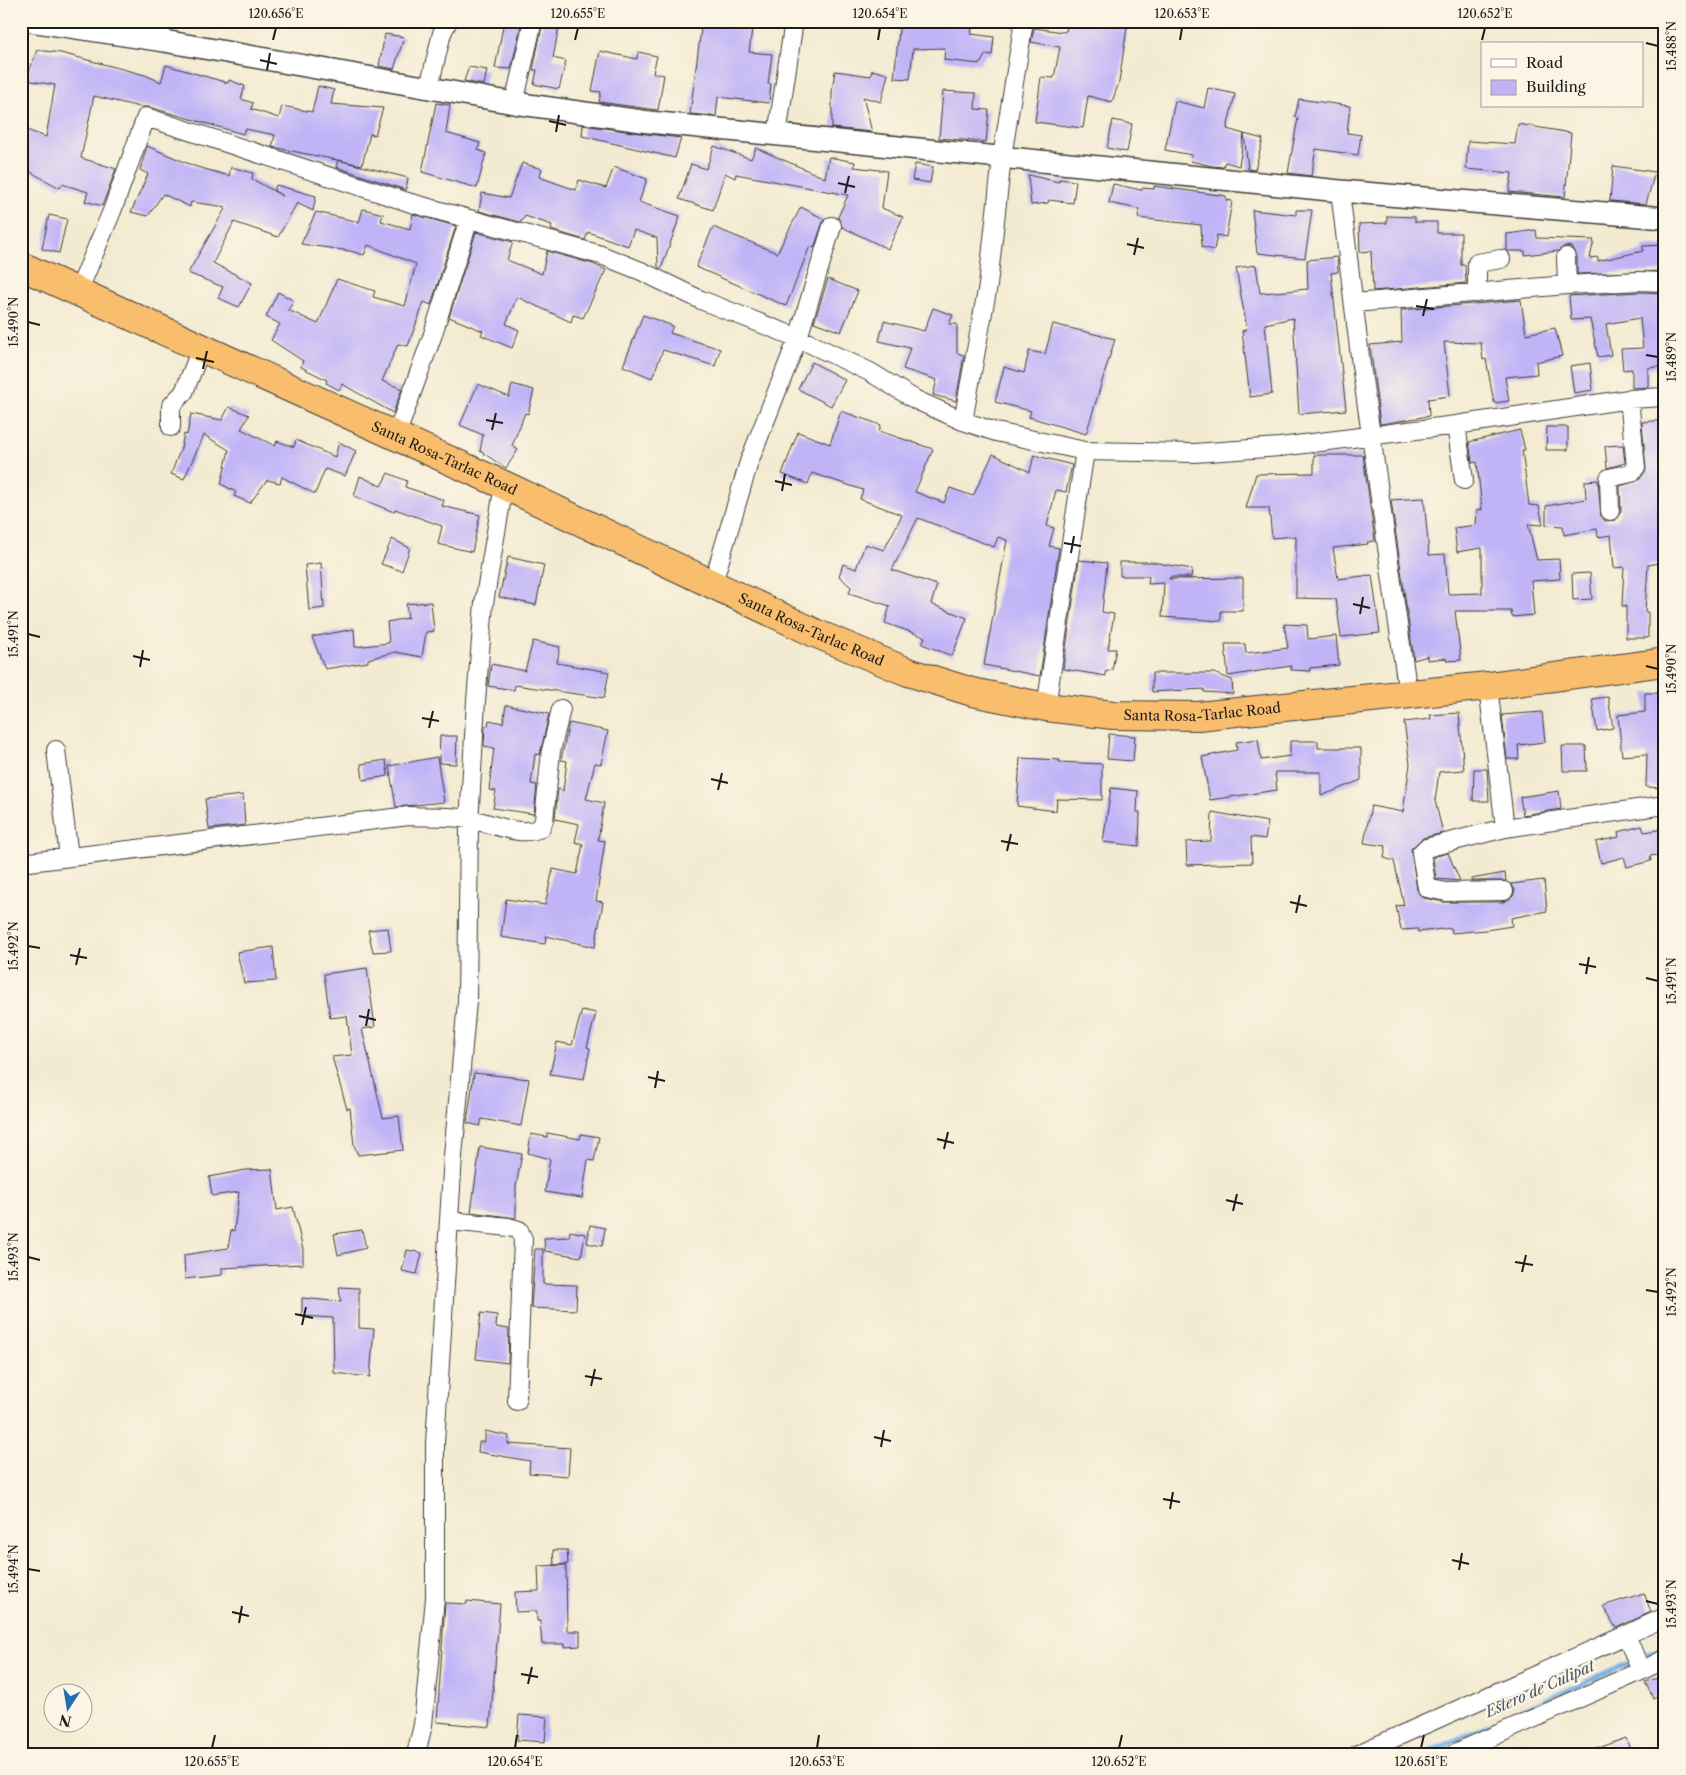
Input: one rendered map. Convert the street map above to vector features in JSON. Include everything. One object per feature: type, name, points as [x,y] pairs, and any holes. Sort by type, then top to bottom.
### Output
[{"type":"highway","name":"Santa Rosa-Tarlac Road","points":[[21,266],[504,485],[816,633],[908,672],[972,692],[1046,707],[1113,715],[1198,716],[1488,686],[1665,662]]},
{"type":"street","points":[[30,21],[160,31],[514,103],[649,122],[1340,191],[1665,218]]},
{"type":"street","points":[[430,87],[442,33],[448,21]]},
{"type":"street","points":[[514,103],[533,21]]},
{"type":"street","points":[[777,135],[794,21]]},
{"type":"street","points":[[963,421],[988,285],[1002,157],[1024,21]]},
{"type":"street","points":[[78,292],[112,211],[146,117],[411,203],[601,255],[701,300],[798,338],[870,372],[916,400],[963,421],[996,432],[1085,451],[1150,454],[1238,451],[1456,425],[1629,399],[1665,397]]},
{"type":"street","points":[[1340,191],[1408,694]]},
{"type":"street","points":[[396,436],[432,336],[469,218]]},
{"type":"street","points":[[713,583],[749,462],[798,338],[832,226]]},
{"type":"street","points":[[1566,257],[1567,285]]},
{"type":"street","points":[[1477,293],[1477,263],[1501,259]]},
{"type":"street","points":[[1354,304],[1567,285],[1639,281],[1665,282]]},
{"type":"street","points":[[171,427],[171,406],[184,392],[201,349]]},
{"type":"street","points":[[1610,511],[1607,480],[1631,473],[1636,467],[1629,399]]},
{"type":"street","points":[[1456,425],[1464,480]]},
{"type":"street","points":[[1046,707],[1085,451]]},
{"type":"street","points":[[416,1754],[423,1725],[435,1598],[435,1443],[453,1156],[467,1002],[469,819],[484,603],[504,485]]},
{"type":"street","points":[[1488,686],[1505,828]]},
{"type":"street","points":[[21,863],[409,816],[469,819],[506,828],[535,831],[541,828],[544,820],[551,751],[562,709]]},
{"type":"street","points":[[56,750],[69,857]]},
{"type":"street","points":[[1504,891],[1446,892],[1427,888],[1421,853],[1426,848],[1505,828],[1665,805]]},
{"type":"street","points":[[450,1221],[509,1227],[519,1230],[522,1239],[517,1400]]},
{"type":"street","points":[[1358,1754],[1628,1638],[1665,1617]]},
{"type":"street","points":[[1628,1638],[1638,1666]]},
{"type":"street","points":[[1453,1754],[1638,1666],[1665,1659]]},
{"type":"building","points":[[504,21],[522,21],[511,69],[495,68]]},
{"type":"building","points":[[543,21],[560,21],[553,58],[566,61],[559,89],[534,84],[537,70],[533,70]]},
{"type":"building","points":[[702,21],[753,21],[749,52],[772,54],[768,84],[771,84],[769,103],[718,97],[716,116],[690,114]]},
{"type":"building","points":[[900,21],[973,21],[971,34],[994,37],[992,55],[986,54],[980,64],[944,60],[945,48],[913,49],[910,79],[894,78]]},
{"type":"building","points":[[1068,21],[1128,21],[1119,82],[1112,102],[1088,96],[1083,128],[1035,122],[1041,77],[1054,78],[1060,47],[1031,42],[1034,28],[1063,32],[1066,31]]},
{"type":"building","points":[[385,34],[404,37],[394,69],[379,66]]},
{"type":"building","points":[[37,50],[61,53],[145,75],[161,82],[166,65],[228,83],[229,80],[245,86],[241,99],[253,103],[251,109],[279,118],[282,106],[312,112],[318,86],[334,90],[331,104],[383,108],[375,135],[370,134],[362,165],[272,147],[275,135],[245,129],[243,134],[149,107],[140,107],[94,96],[81,158],[116,169],[102,206],[85,201],[88,192],[62,184],[60,188],[21,167],[21,128],[46,137],[55,85],[26,80]]},
{"type":"building","points":[[600,51],[637,59],[638,52],[657,56],[653,73],[664,75],[658,110],[599,102],[601,92],[592,91]]},
{"type":"building","points":[[469,67],[487,70],[484,85],[464,81]]},
{"type":"building","points":[[872,70],[888,74],[881,102],[863,97],[872,132],[832,128],[832,91],[835,71],[871,76]]},
{"type":"building","points":[[1208,88],[1235,94],[1227,129],[1244,134],[1239,166],[1225,162],[1223,167],[1212,166],[1191,161],[1192,155],[1165,150],[1175,101],[1204,108]]},
{"type":"building","points":[[943,91],[976,93],[975,109],[989,110],[986,142],[939,138]]},
{"type":"building","points":[[1299,99],[1350,106],[1347,133],[1361,135],[1358,155],[1316,149],[1311,176],[1288,173],[1298,118],[1295,117]]},
{"type":"building","points":[[436,103],[450,105],[446,133],[480,143],[478,150],[486,153],[477,188],[422,172]]},
{"type":"building","points":[[1113,120],[1132,124],[1127,152],[1107,148]]},
{"type":"building","points":[[1518,124],[1571,133],[1565,197],[1509,192],[1512,173],[1466,169],[1468,141],[1515,144]]},
{"type":"building","points":[[583,125],[681,138],[675,158],[582,136]]},
{"type":"building","points":[[1244,134],[1263,139],[1255,170],[1248,169]]},
{"type":"building","points":[[147,146],[194,166],[229,176],[231,167],[253,173],[252,179],[283,196],[274,191],[276,185],[316,196],[313,211],[297,203],[278,237],[234,222],[213,263],[252,283],[239,307],[218,298],[223,287],[188,273],[226,207],[191,202],[190,207],[163,194],[148,216],[131,212],[148,174],[140,170]]},
{"type":"building","points":[[714,146],[751,159],[756,148],[825,178],[829,157],[855,162],[854,167],[887,171],[882,208],[903,217],[888,249],[842,227],[838,217],[848,195],[736,174],[735,178],[725,173],[713,210],[679,199],[691,164],[706,169]]},
{"type":"building","points":[[338,160],[408,178],[406,190],[336,167]]},
{"type":"building","points":[[522,163],[542,169],[539,177],[576,190],[579,180],[606,188],[614,167],[647,179],[639,202],[680,216],[661,269],[658,267],[657,238],[634,230],[628,246],[588,232],[585,240],[551,230],[552,225],[525,216],[520,222],[479,211],[482,193],[509,198]]},
{"type":"building","points":[[915,164],[933,167],[930,183],[912,180]]},
{"type":"building","points":[[1613,166],[1655,172],[1646,204],[1610,201]]},
{"type":"building","points":[[1028,175],[1059,182],[1059,179],[1076,181],[1073,203],[1049,200],[1048,203],[1031,205]]},
{"type":"building","points":[[1113,184],[1141,190],[1142,188],[1154,189],[1154,186],[1226,196],[1226,200],[1232,201],[1226,237],[1217,235],[1214,250],[1202,247],[1201,225],[1138,218],[1139,209],[1109,203]]},
{"type":"building","points":[[801,207],[824,219],[814,248],[810,246],[786,306],[696,267],[713,227],[777,253]]},
{"type":"building","points":[[363,209],[383,214],[381,221],[410,229],[413,214],[456,226],[431,305],[424,302],[408,346],[398,344],[382,381],[402,389],[393,413],[342,384],[339,390],[326,383],[327,380],[301,367],[303,361],[271,340],[280,324],[266,317],[278,292],[294,301],[288,310],[318,324],[337,279],[375,291],[373,297],[405,306],[416,264],[368,245],[364,255],[350,251],[301,244],[316,212],[359,222]]},
{"type":"building","points":[[1252,210],[1296,215],[1296,210],[1312,210],[1305,258],[1257,253]]},
{"type":"building","points":[[49,215],[67,219],[59,253],[42,249]]},
{"type":"building","points":[[1387,216],[1415,217],[1415,222],[1437,222],[1437,233],[1461,233],[1461,265],[1465,265],[1466,283],[1373,291],[1371,251],[1360,252],[1359,224],[1387,223]]},
{"type":"building","points":[[1536,230],[1537,238],[1594,240],[1590,258],[1598,257],[1598,261],[1643,251],[1643,246],[1665,245],[1665,271],[1577,274],[1577,256],[1571,247],[1565,246],[1558,251],[1525,255],[1525,251],[1507,251],[1507,234]]},
{"type":"building","points":[[476,232],[513,242],[507,260],[542,274],[547,251],[593,264],[606,270],[583,318],[573,315],[571,322],[517,297],[506,324],[519,330],[512,348],[481,335],[483,331],[449,317]]},
{"type":"building","points":[[1337,257],[1338,272],[1331,273],[1346,410],[1299,414],[1293,318],[1265,324],[1272,394],[1250,397],[1242,331],[1247,329],[1236,268],[1256,265],[1260,293],[1308,289],[1307,260]]},
{"type":"building","points":[[828,279],[858,291],[841,332],[814,322]]},
{"type":"building","points":[[1639,292],[1665,293],[1665,366],[1648,368],[1648,387],[1632,388],[1632,369],[1623,370],[1621,349],[1643,348],[1640,318],[1606,324],[1611,355],[1598,357],[1590,319],[1571,320],[1569,296]]},
{"type":"building","points":[[1521,300],[1526,334],[1555,328],[1562,356],[1536,362],[1537,374],[1505,377],[1509,401],[1494,403],[1486,359],[1483,360],[1481,343],[1444,342],[1450,396],[1428,399],[1429,416],[1380,424],[1370,345],[1402,342],[1401,310]]},
{"type":"building","points":[[933,308],[953,315],[949,324],[957,324],[957,353],[964,355],[956,401],[933,395],[937,380],[903,369],[910,348],[879,341],[884,321],[924,331]]},
{"type":"building","points":[[643,315],[673,326],[670,333],[720,349],[715,366],[663,350],[652,378],[623,366]]},
{"type":"building","points":[[1053,324],[1115,339],[1086,434],[1029,417],[1031,411],[995,402],[1004,367],[1024,373],[1029,351],[1045,354]]},
{"type":"building","points":[[812,362],[845,380],[831,406],[798,389]]},
{"type":"building","points":[[1590,363],[1593,390],[1574,393],[1570,366]]},
{"type":"building","points":[[478,384],[509,397],[512,384],[534,390],[528,414],[525,413],[512,446],[518,450],[506,468],[480,451],[483,435],[460,425]]},
{"type":"building","points":[[229,407],[249,415],[241,429],[275,446],[277,441],[294,447],[296,440],[335,457],[339,442],[356,451],[345,476],[325,469],[315,494],[282,477],[280,483],[267,480],[250,503],[234,496],[236,492],[221,484],[229,450],[204,435],[184,479],[171,474],[184,434],[187,435],[191,414],[222,420]]},
{"type":"building","points":[[841,411],[881,425],[879,431],[933,449],[915,492],[944,503],[950,488],[973,496],[993,454],[1030,472],[1034,455],[1072,465],[1066,492],[1056,490],[1047,526],[1054,528],[1049,546],[1059,548],[1040,676],[984,665],[1007,540],[998,537],[994,547],[918,518],[892,570],[937,585],[931,604],[967,618],[952,656],[922,644],[925,637],[885,623],[890,606],[849,593],[851,587],[839,576],[843,564],[856,569],[865,544],[884,550],[902,515],[860,499],[863,490],[812,473],[808,484],[782,474],[798,432],[830,444]]},
{"type":"building","points":[[1665,420],[1665,458],[1658,459],[1661,490],[1665,490],[1665,562],[1648,565],[1645,612],[1648,612],[1648,638],[1626,638],[1626,606],[1622,606],[1624,567],[1614,568],[1611,535],[1598,537],[1597,529],[1564,535],[1563,526],[1546,525],[1546,506],[1586,499],[1585,481],[1598,480],[1601,516],[1605,521],[1616,520],[1621,511],[1620,486],[1639,480],[1646,470],[1642,422]]},
{"type":"building","points":[[1547,427],[1568,427],[1568,450],[1546,450]]},
{"type":"building","points":[[1520,430],[1525,450],[1522,450],[1529,505],[1539,506],[1543,525],[1528,524],[1537,560],[1559,559],[1560,579],[1531,581],[1534,615],[1512,617],[1511,611],[1455,611],[1461,660],[1447,661],[1446,658],[1427,660],[1427,656],[1414,660],[1391,500],[1424,498],[1429,555],[1445,554],[1448,594],[1482,593],[1482,548],[1457,552],[1454,528],[1476,525],[1477,509],[1482,510],[1477,462],[1472,463],[1469,442]]},
{"type":"building","points":[[1623,445],[1625,463],[1607,468],[1605,446]]},
{"type":"building","points":[[1314,455],[1363,455],[1375,541],[1367,542],[1368,544],[1333,548],[1338,579],[1372,575],[1380,633],[1341,637],[1336,599],[1296,598],[1296,536],[1272,538],[1269,508],[1246,508],[1256,474],[1314,473]]},
{"type":"building","points":[[388,473],[407,481],[405,487],[444,500],[442,506],[480,515],[472,552],[438,544],[442,526],[395,509],[394,512],[354,496],[360,476],[381,486]]},
{"type":"building","points":[[392,539],[410,548],[402,571],[381,564]]},
{"type":"building","points":[[508,557],[544,565],[536,605],[499,597]]},
{"type":"building","points":[[1079,560],[1107,563],[1102,612],[1114,614],[1108,649],[1116,649],[1112,670],[1105,672],[1106,676],[1063,669]]},
{"type":"building","points":[[1120,562],[1152,562],[1192,569],[1191,577],[1170,577],[1169,579],[1243,578],[1243,611],[1221,611],[1221,621],[1162,617],[1164,583],[1148,584],[1149,576],[1120,576]]},
{"type":"building","points":[[321,563],[324,608],[309,610],[305,565]]},
{"type":"building","points":[[1590,573],[1592,599],[1573,600],[1572,574]]},
{"type":"building","points":[[431,602],[434,631],[426,632],[422,657],[395,652],[368,659],[368,662],[325,669],[312,637],[354,629],[355,647],[389,643],[387,622],[408,618],[406,604]]},
{"type":"building","points":[[1284,624],[1307,625],[1308,639],[1336,636],[1339,665],[1310,668],[1310,671],[1291,670],[1291,666],[1228,676],[1225,644],[1245,644],[1246,653],[1288,648]]},
{"type":"building","points":[[533,641],[560,647],[557,663],[609,672],[604,698],[515,685],[514,690],[488,686],[491,664],[525,671]]},
{"type":"building","points":[[1152,673],[1214,673],[1232,680],[1233,694],[1204,692],[1204,689],[1152,692]]},
{"type":"building","points":[[1645,693],[1665,693],[1665,788],[1646,787],[1647,754],[1622,756],[1618,715],[1645,712]]},
{"type":"building","points":[[1608,697],[1613,728],[1597,731],[1592,699]]},
{"type":"building","points":[[506,705],[549,714],[540,755],[535,754],[531,784],[537,785],[534,814],[493,808],[496,791],[489,790],[494,748],[484,746],[485,726],[488,726],[489,720],[503,723]]},
{"type":"building","points":[[1542,712],[1545,742],[1518,745],[1519,759],[1507,759],[1502,715]]},
{"type":"building","points":[[1459,713],[1464,770],[1439,772],[1435,801],[1443,833],[1423,838],[1411,849],[1417,890],[1424,898],[1444,902],[1504,902],[1513,896],[1515,890],[1511,884],[1544,880],[1547,911],[1511,918],[1512,926],[1486,930],[1452,933],[1451,928],[1418,932],[1418,929],[1401,930],[1396,906],[1404,905],[1394,861],[1384,858],[1386,846],[1364,843],[1371,806],[1403,812],[1410,764],[1404,722],[1431,719],[1430,715]]},
{"type":"building","points":[[569,723],[608,731],[601,764],[595,763],[586,799],[604,803],[598,840],[605,841],[596,901],[603,902],[595,947],[546,936],[545,944],[501,937],[506,899],[545,905],[553,869],[577,874],[583,844],[575,842],[579,824],[555,819],[558,789],[563,791],[567,761],[561,760]]},
{"type":"building","points":[[1109,734],[1135,736],[1133,761],[1107,759]]},
{"type":"building","points":[[440,736],[457,736],[456,764],[439,763]]},
{"type":"building","points":[[1258,739],[1261,760],[1290,756],[1290,741],[1318,741],[1318,748],[1361,748],[1361,780],[1321,796],[1321,772],[1275,772],[1277,790],[1210,800],[1202,757],[1237,750],[1236,742]]},
{"type":"building","points":[[1562,746],[1586,746],[1587,771],[1563,771]]},
{"type":"building","points":[[437,757],[444,802],[396,807],[389,766]]},
{"type":"building","points":[[1020,758],[1102,764],[1102,800],[1057,799],[1056,811],[1017,806]]},
{"type":"building","points":[[386,760],[388,776],[363,780],[361,764]]},
{"type":"building","points":[[1474,769],[1487,769],[1489,801],[1473,801]]},
{"type":"building","points":[[1111,788],[1138,791],[1137,812],[1140,812],[1139,846],[1103,842]]},
{"type":"building","points":[[1559,791],[1561,809],[1523,815],[1520,797]]},
{"type":"building","points":[[243,795],[245,825],[209,829],[205,799]]},
{"type":"building","points":[[1212,812],[1268,822],[1265,839],[1251,837],[1252,863],[1187,865],[1186,842],[1211,841]]},
{"type":"building","points":[[1642,826],[1644,832],[1665,829],[1665,854],[1650,856],[1651,861],[1627,867],[1624,857],[1601,863],[1596,842],[1619,837],[1618,832]]},
{"type":"building","points":[[1448,853],[1460,881],[1436,879],[1433,857]]},
{"type":"building","points":[[1505,873],[1506,881],[1471,881],[1471,879]]},
{"type":"building","points":[[388,928],[391,951],[373,952],[368,930]]},
{"type":"building","points":[[273,947],[276,981],[244,983],[237,952]]},
{"type":"building","points":[[367,968],[375,1027],[362,1029],[383,1118],[399,1116],[403,1150],[358,1155],[354,1145],[350,1108],[347,1109],[332,1057],[352,1055],[347,1016],[330,1018],[324,974]]},
{"type":"building","points":[[582,1010],[596,1013],[587,1047],[590,1048],[584,1079],[550,1074],[557,1042],[572,1045]]},
{"type":"building","points":[[474,1073],[529,1079],[521,1126],[482,1119],[480,1126],[467,1123]]},
{"type":"building","points":[[547,1133],[580,1139],[581,1134],[599,1137],[594,1161],[588,1160],[582,1198],[545,1192],[550,1159],[528,1153],[531,1134],[547,1137]]},
{"type":"building","points":[[480,1147],[522,1154],[516,1187],[516,1218],[471,1212]]},
{"type":"building","points":[[272,1169],[277,1210],[293,1207],[303,1250],[303,1264],[222,1268],[222,1275],[185,1279],[184,1255],[228,1248],[231,1230],[234,1231],[239,1192],[212,1196],[209,1177],[246,1170]]},
{"type":"building","points":[[590,1225],[605,1228],[602,1246],[587,1243]]},
{"type":"building","points":[[362,1230],[366,1248],[338,1255],[334,1234]]},
{"type":"building","points":[[570,1231],[585,1234],[581,1257],[545,1251],[544,1238],[569,1237]]},
{"type":"building","points":[[535,1249],[543,1249],[543,1284],[577,1285],[576,1310],[531,1308]]},
{"type":"building","points":[[407,1250],[422,1253],[417,1274],[402,1271]]},
{"type":"building","points":[[339,1287],[359,1288],[359,1328],[374,1329],[370,1377],[334,1373],[333,1318],[302,1316],[302,1298],[341,1302]]},
{"type":"building","points":[[481,1313],[497,1315],[496,1327],[509,1329],[508,1363],[476,1359]]},
{"type":"building","points":[[485,1431],[509,1436],[508,1444],[570,1448],[568,1476],[529,1473],[530,1461],[478,1452],[479,1442],[485,1442]]},
{"type":"building","points":[[553,1550],[567,1550],[568,1564],[554,1565]]},
{"type":"building","points":[[566,1565],[567,1631],[580,1631],[580,1646],[565,1647],[565,1644],[542,1644],[537,1611],[516,1612],[515,1592],[539,1591],[538,1566]]},
{"type":"building","points":[[1644,1593],[1651,1612],[1616,1628],[1603,1606]]},
{"type":"building","points":[[467,1601],[500,1604],[490,1727],[437,1722],[445,1603],[467,1604]]},
{"type":"building","points":[[1662,1677],[1665,1692],[1653,1698],[1645,1682]]},
{"type":"building","points":[[519,1715],[547,1717],[545,1742],[517,1740]]},
{"type":"building","points":[[1626,1738],[1631,1754],[1588,1754],[1588,1752]]},
{"type":"waterway","name":"Estero de Culipat","points":[[1425,1754],[1665,1647]]}]
